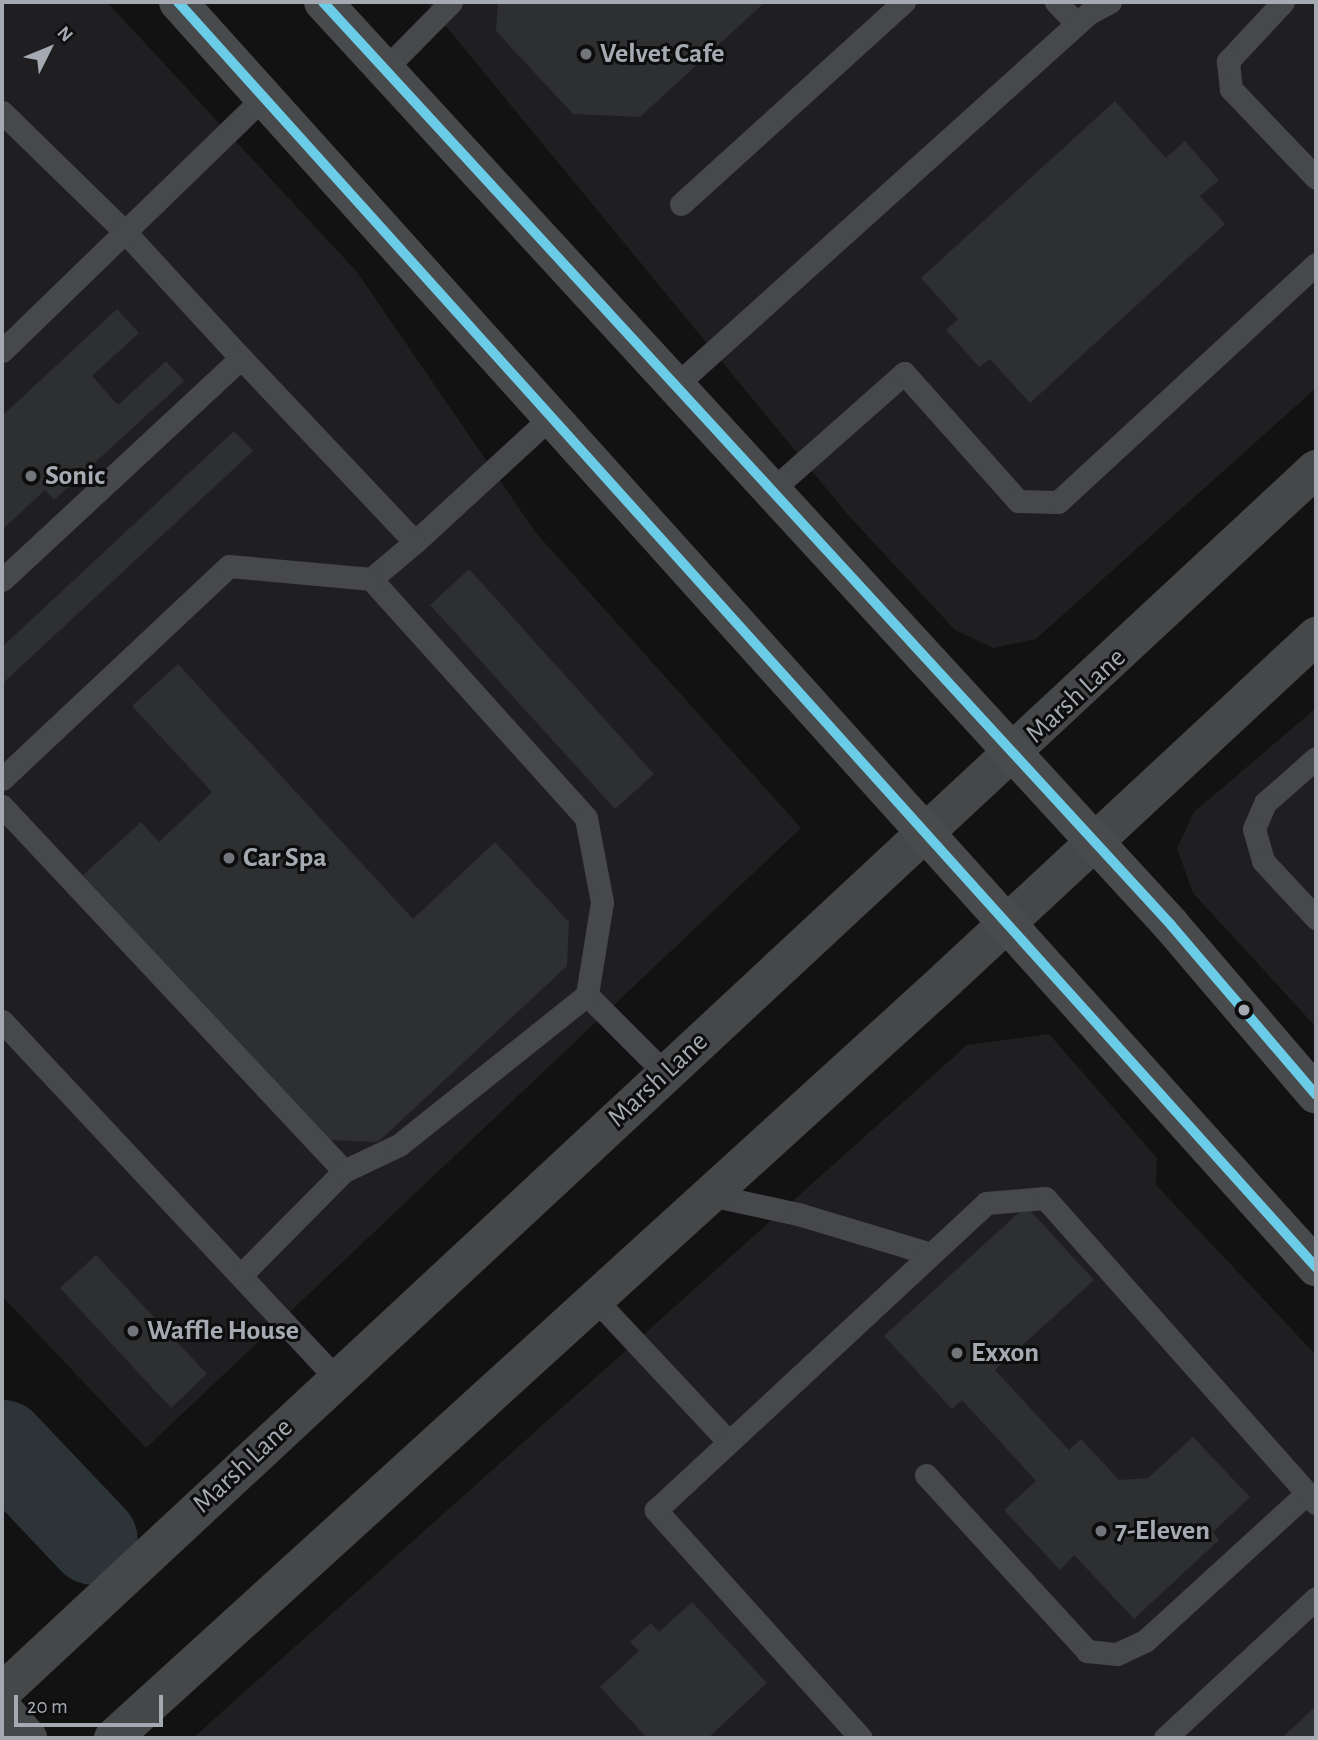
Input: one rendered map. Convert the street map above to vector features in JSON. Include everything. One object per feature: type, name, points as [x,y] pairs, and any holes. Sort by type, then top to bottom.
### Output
[{"type":"main road","points":[[178,2],[1316,1267]]},
{"type":"main road","points":[[323,2],[773,489],[1092,841],[1316,1095]]},
{"type":"main road","name":"Marsh Lane","points":[[2,1692],[665,1073],[924,833],[1013,755],[1316,470]]},
{"type":"main road","points":[[113,1738],[1006,925],[1092,841],[1316,636]]},
{"type":"main road","points":[[2,1709],[28,1738]]},
{"type":"lane","points":[[385,69],[451,2]]},
{"type":"lane","points":[[681,204],[904,2]]},
{"type":"lane","points":[[1056,2],[1077,24]]},
{"type":"lane","points":[[676,385],[1077,24],[1110,2]]},
{"type":"lane","points":[[1283,2],[1228,61],[1231,89],[1316,178]]},
{"type":"lane","points":[[2,351],[264,97]]},
{"type":"lane","points":[[2,112],[125,232],[415,542]]},
{"type":"lane","points":[[773,489],[904,373],[1018,500],[1058,502],[1316,264]]},
{"type":"lane","points":[[2,580],[241,358]]},
{"type":"lane","points":[[371,579],[551,417]]},
{"type":"lane","points":[[2,779],[229,566],[371,579],[586,818],[602,902],[587,995],[399,1145],[344,1171],[241,1275]]},
{"type":"lane","points":[[1316,758],[1265,803],[1254,829],[1262,861],[1316,918]]},
{"type":"lane","points":[[2,806],[344,1171]]},
{"type":"lane","points":[[587,995],[665,1073]]},
{"type":"lane","points":[[2,1021],[337,1378]]},
{"type":"lane","points":[[710,1195],[798,1214],[931,1254]]},
{"type":"lane","points":[[861,1738],[656,1510],[986,1203],[1045,1198],[1312,1498],[1145,1641],[1117,1654],[1087,1651],[926,1475]]},
{"type":"lane","points":[[595,1299],[729,1442]]},
{"type":"lane","points":[[1165,1738],[1316,1598]]},
{"type":"shaded area","points":[[2,2],[107,2],[357,272],[536,533],[801,828],[146,1448],[2,1296]]},
{"type":"shaded area","points":[[426,2],[1316,2],[1316,388],[1036,639],[993,648],[955,630],[849,516]]},
{"type":"shaded area","points":[[1316,708],[1316,1027],[1193,893],[1177,848],[1194,812]]},
{"type":"shaded area","points":[[1049,1034],[1157,1158],[1156,1185],[1316,1355],[1316,1738],[193,1738],[967,1045]]},
{"type":"building","points":[[498,2],[765,2],[640,117],[573,114],[496,31]]},
{"type":"building","points":[[1115,101],[1166,158],[1185,141],[1219,180],[1200,196],[1225,224],[1030,403],[990,359],[979,367],[946,330],[958,319],[921,278]]},
{"type":"building","points":[[117,309],[139,333],[92,376],[118,405],[166,361],[184,381],[54,500],[45,490],[2,530],[2,416]]},
{"type":"building","points":[[234,431],[253,451],[2,684],[2,647]]},
{"type":"building","points":[[469,569],[654,774],[615,809],[430,605]]},
{"type":"building","points":[[178,664],[413,919],[495,842],[569,922],[567,966],[378,1142],[327,1140],[83,875],[141,822],[159,842],[212,792],[132,706]]},
{"type":"building","points":[[1026,1206],[1094,1280],[995,1370],[1069,1450],[1081,1439],[1119,1480],[1148,1478],[1193,1437],[1250,1497],[1213,1532],[1219,1540],[1134,1619],[1074,1555],[1060,1570],[1004,1510],[1036,1481],[962,1400],[952,1409],[884,1336]]},
{"type":"building","name":"Waffle House","points":[[96,1255],[207,1374],[171,1408],[60,1288]]},
{"type":"building","points":[[692,1602],[767,1683],[708,1738],[647,1738],[600,1687],[639,1651],[630,1642],[651,1623],[659,1632]]},
{"type":"building","points":[[1316,1706],[1316,1738],[1282,1738]]},
{"type":"waterway","points":[[2,1444],[93,1540]]},
{"type":"transit line","points":[[178,2],[1316,1267]]},
{"type":"transit line","points":[[323,2],[1171,925],[1316,1095]]},
{"type":"place","name":"Velvet Cafe","points":[[586,54]]},
{"type":"place","name":"Sonic","points":[[31,476]]},
{"type":"place","name":"Car Spa","points":[[229,858]]},
{"type":"place","name":"Waffle House","points":[[133,1331]]},
{"type":"place","name":"Exxon","points":[[957,1353]]},
{"type":"place","name":"7-Eleven","points":[[1101,1531]]}]
